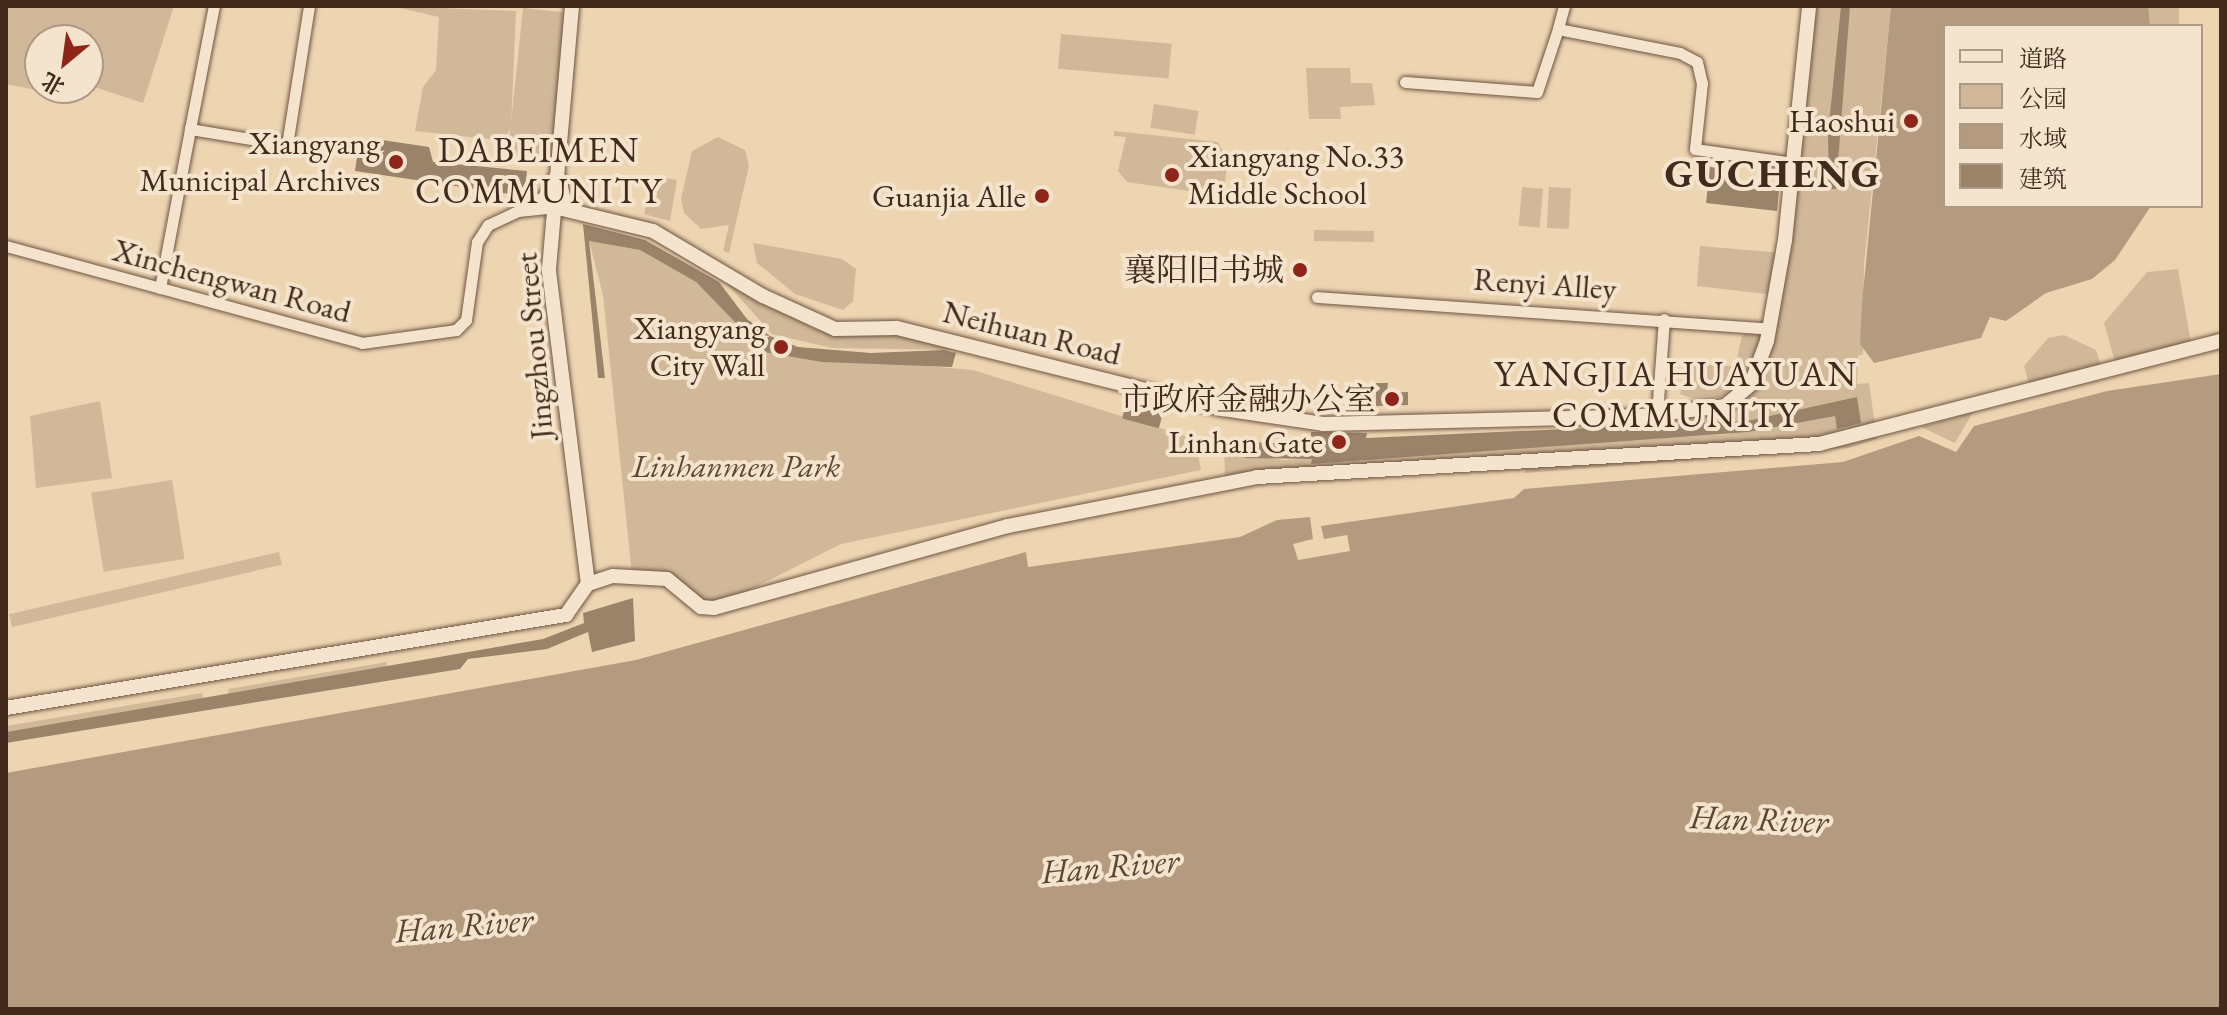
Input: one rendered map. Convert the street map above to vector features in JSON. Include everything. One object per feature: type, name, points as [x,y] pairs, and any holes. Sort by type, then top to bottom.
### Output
[{"type":"street","points":[[160,288],[214,6]]},
{"type":"street","points":[[190,129],[287,145],[309,6]]},
{"type":"street","name":"Jingzhou Street","points":[[572,6],[549,271],[588,584]]},
{"type":"street","points":[[1405,82],[1537,92],[1564,6]]},
{"type":"street","name":"Neihuan Road","points":[[554,207],[653,231],[763,296],[835,329],[897,328],[1223,409],[1323,424],[1657,414],[1725,406],[1751,384],[1769,329],[1793,163],[1809,6]]},
{"type":"street","points":[[1558,29],[1680,53],[1697,62],[1702,83],[1695,149],[1793,163]]},
{"type":"street","points":[[518,211],[543,197],[558,169]]},
{"type":"street","points":[[558,169],[565,200],[582,214]]},
{"type":"street","name":"Xinchengwan Road","points":[[6,246],[362,343],[456,330],[466,320],[477,242],[488,225],[518,211],[554,207]]},
{"type":"street","name":"Renyi Alley","points":[[1317,297],[1664,319],[1769,329]]},
{"type":"street","points":[[1657,414],[1664,319]]},
{"type":"street","points":[[6,708],[566,615],[588,584],[613,576],[658,577],[701,607],[714,608],[1008,526],[1257,477],[1819,444],[2221,341]]},
{"type":"green space","points":[[6,6],[174,6],[143,103],[104,90],[104,24],[24,24],[24,88],[6,84]]},
{"type":"green space","points":[[392,6],[516,11],[511,126],[505,141],[415,131],[423,87],[436,70],[439,17]]},
{"type":"green space","points":[[1809,6],[1891,6],[1864,265],[1863,354],[1858,356],[1857,384],[1869,383],[1877,439],[1848,448],[1525,473],[1523,463],[1225,478],[1224,449],[1284,460],[1730,434],[1728,422],[1641,427],[1642,416],[1725,406],[1751,384],[1775,295],[1697,286],[1700,246],[1783,253]]},
{"type":"green space","points":[[2148,6],[2179,6],[2179,24],[2148,24]]},
{"type":"green space","points":[[523,8],[571,13],[555,160],[508,155]]},
{"type":"green space","points":[[1061,34],[1172,44],[1169,79],[1058,69]]},
{"type":"green space","points":[[1306,68],[1350,68],[1351,83],[1372,83],[1375,105],[1340,107],[1341,119],[1309,119]]},
{"type":"green space","points":[[1154,104],[1198,111],[1195,135],[1150,128]]},
{"type":"green space","points":[[1114,131],[1218,142],[1228,161],[1225,183],[1202,193],[1127,182],[1118,171],[1126,137],[1114,136]]},
{"type":"green space","points":[[718,137],[745,150],[749,166],[729,253],[723,251],[729,225],[701,229],[684,213],[681,199],[692,151]]},
{"type":"green space","points":[[653,176],[677,180],[670,221],[644,214]]},
{"type":"green space","points":[[1522,187],[1543,189],[1540,228],[1519,226]]},
{"type":"green space","points":[[1549,187],[1571,188],[1569,229],[1547,228]]},
{"type":"green space","points":[[1314,230],[1374,231],[1374,242],[1314,241]]},
{"type":"green space","name":"Linhanmen Park","points":[[589,241],[640,250],[696,282],[764,352],[973,370],[1195,439],[1201,470],[841,544],[714,608],[667,579],[632,575],[603,295]]},
{"type":"green space","points":[[753,243],[842,259],[856,269],[853,301],[843,310],[795,294],[757,263]]},
{"type":"green space","points":[[2178,269],[2192,349],[2117,369],[2104,323],[2147,272]]},
{"type":"green space","points":[[720,276],[815,329],[847,337],[886,331],[959,350],[832,348],[772,334]]},
{"type":"green space","points":[[1750,332],[1762,335],[1747,378],[1727,395],[1700,401],[1680,394],[1687,364],[1735,366],[1742,336]]},
{"type":"green space","points":[[2064,335],[2096,350],[2103,373],[2031,391],[2024,366],[2048,338]]},
{"type":"green space","points":[[100,401],[112,478],[36,488],[30,416]]},
{"type":"green space","points":[[1973,412],[1955,443],[1921,427]]},
{"type":"green space","points":[[172,480],[185,559],[104,572],[91,493]]},
{"type":"green space","points":[[279,552],[282,565],[12,627],[9,614]]},
{"type":"green space","points":[[387,662],[387,668],[229,694],[228,689]]},
{"type":"green space","points":[[202,693],[203,698],[6,732],[6,726]]},
{"type":"water","name":"Haoshui","points":[[1891,6],[2148,6],[2150,24],[1943,24],[1943,208],[2150,208],[2115,260],[2092,279],[2046,293],[2006,321],[1990,317],[1981,338],[1874,363],[1860,344]]},
{"type":"water","name":"Han River","points":[[2221,374],[2221,1009],[6,1009],[6,773],[636,660],[1026,552],[1028,567],[1240,537],[1277,520],[1310,517],[1313,539],[1293,544],[1298,560],[1350,551],[1347,535],[1324,539],[1321,526],[1514,498],[1524,489],[1843,462],[1919,436],[1956,452],[1974,426],[2107,391]]},
{"type":"building","points":[[1841,6],[1850,6],[1836,189],[1829,189],[1828,134]]},
{"type":"building","points":[[382,140],[429,147],[433,162],[527,171],[524,196],[355,171],[358,150],[371,152]]},
{"type":"building","points":[[1710,167],[1730,170],[1729,184],[1779,189],[1777,211],[1706,203]]},
{"type":"building","points":[[583,224],[645,240],[719,282],[747,319],[770,336],[798,347],[871,353],[944,350],[956,353],[952,367],[822,362],[764,352],[696,282],[640,250],[589,241],[605,378],[598,378]]},
{"type":"building","name":"市政府金融办公室","points":[[1376,383],[1388,383],[1387,393],[1408,392],[1408,405],[1376,406]]},
{"type":"building","points":[[1857,397],[1861,423],[1837,429],[1835,416],[1748,432],[1311,464],[1312,459],[1246,458],[1224,449],[1226,440],[1311,446],[1311,432],[1367,433],[1366,438],[1747,421]]},
{"type":"building","points":[[1126,404],[1163,414],[1159,428],[1122,418]]},
{"type":"building","points":[[633,598],[635,641],[592,652],[588,632],[547,649],[468,659],[460,669],[6,743],[6,732],[543,639],[584,623],[583,613]]},
{"type":"place","name":"Haoshui","points":[[1911,121]]},
{"type":"place","name":"Xiangyang Municipal Archives","points":[[396,162]]},
{"type":"place","name":"Xiangyang No.33 Middle School","points":[[1172,175]]},
{"type":"place","name":"Guanjia Alle","points":[[1042,196]]},
{"type":"place","name":"襄阳旧书城","points":[[1300,270]]},
{"type":"place","name":"Xiangyang City Wall","points":[[781,347]]},
{"type":"place","name":"市政府金融办公室","points":[[1392,399]]},
{"type":"place","name":"Linhan Gate","points":[[1339,442]]},
{"type":"district","name":"DABEIMEN COMMUNITY","points":[[539,170]]},
{"type":"district","name":"GUCHENG","points":[[1773,173]]},
{"type":"district","name":"YANGJIA HUAYUAN COMMUNITY","points":[[1676,394]]}]
